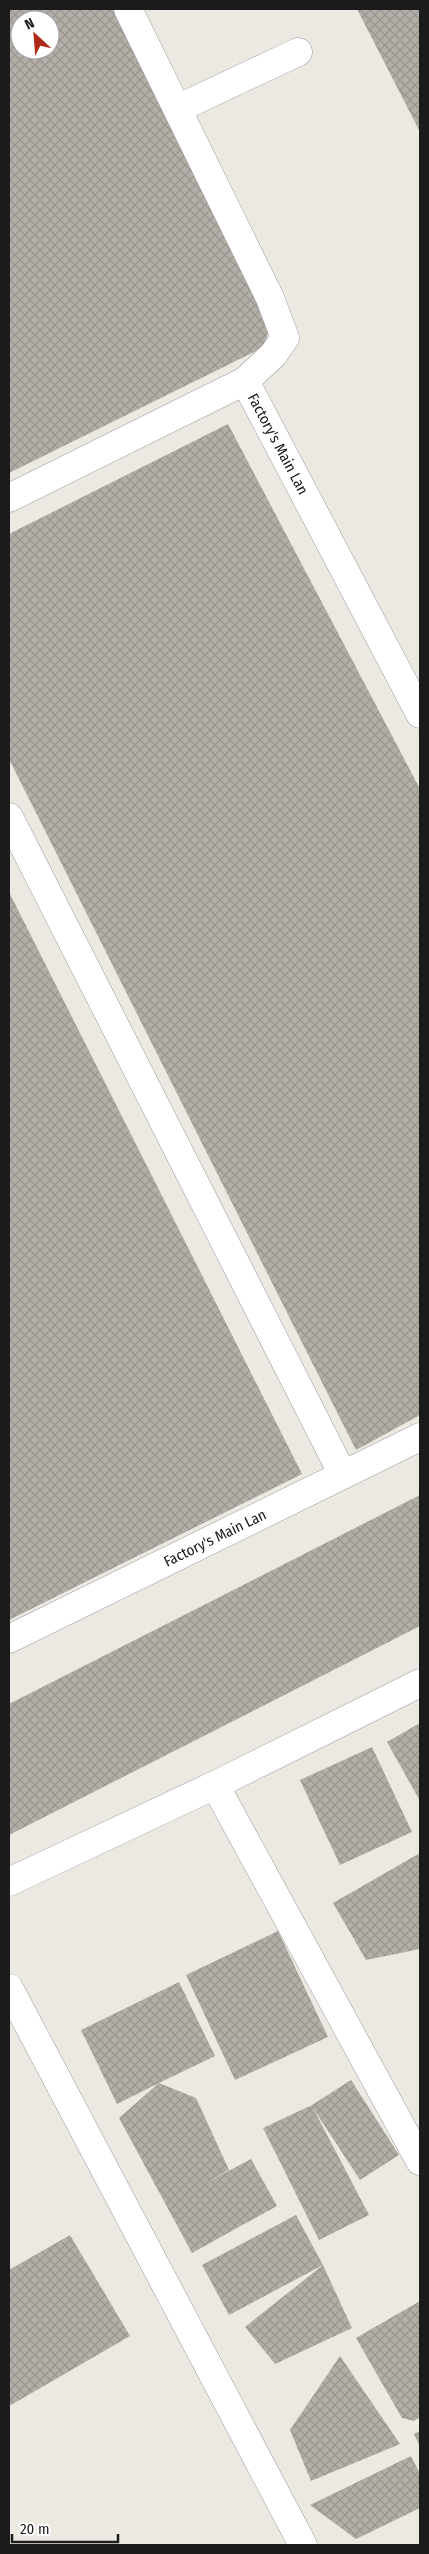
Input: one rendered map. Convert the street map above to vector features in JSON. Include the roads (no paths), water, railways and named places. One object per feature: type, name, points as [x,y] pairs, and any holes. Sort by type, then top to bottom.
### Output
[{"type":"street","points":[[128,9],[270,298],[284,338],[273,355],[245,381]]},
{"type":"street","points":[[177,109],[298,52]]},
{"type":"street","name":"Factory's Main Lan","points":[[9,498],[245,381],[420,714]]},
{"type":"street","points":[[9,817],[343,1475]]},
{"type":"street","name":"Factory's Main Lan","points":[[9,1640],[420,1437]]},
{"type":"street","points":[[9,1882],[215,1785],[420,1683]]},
{"type":"street","points":[[215,1785],[420,2161]]},
{"type":"street","points":[[9,1988],[302,2545]]}]
